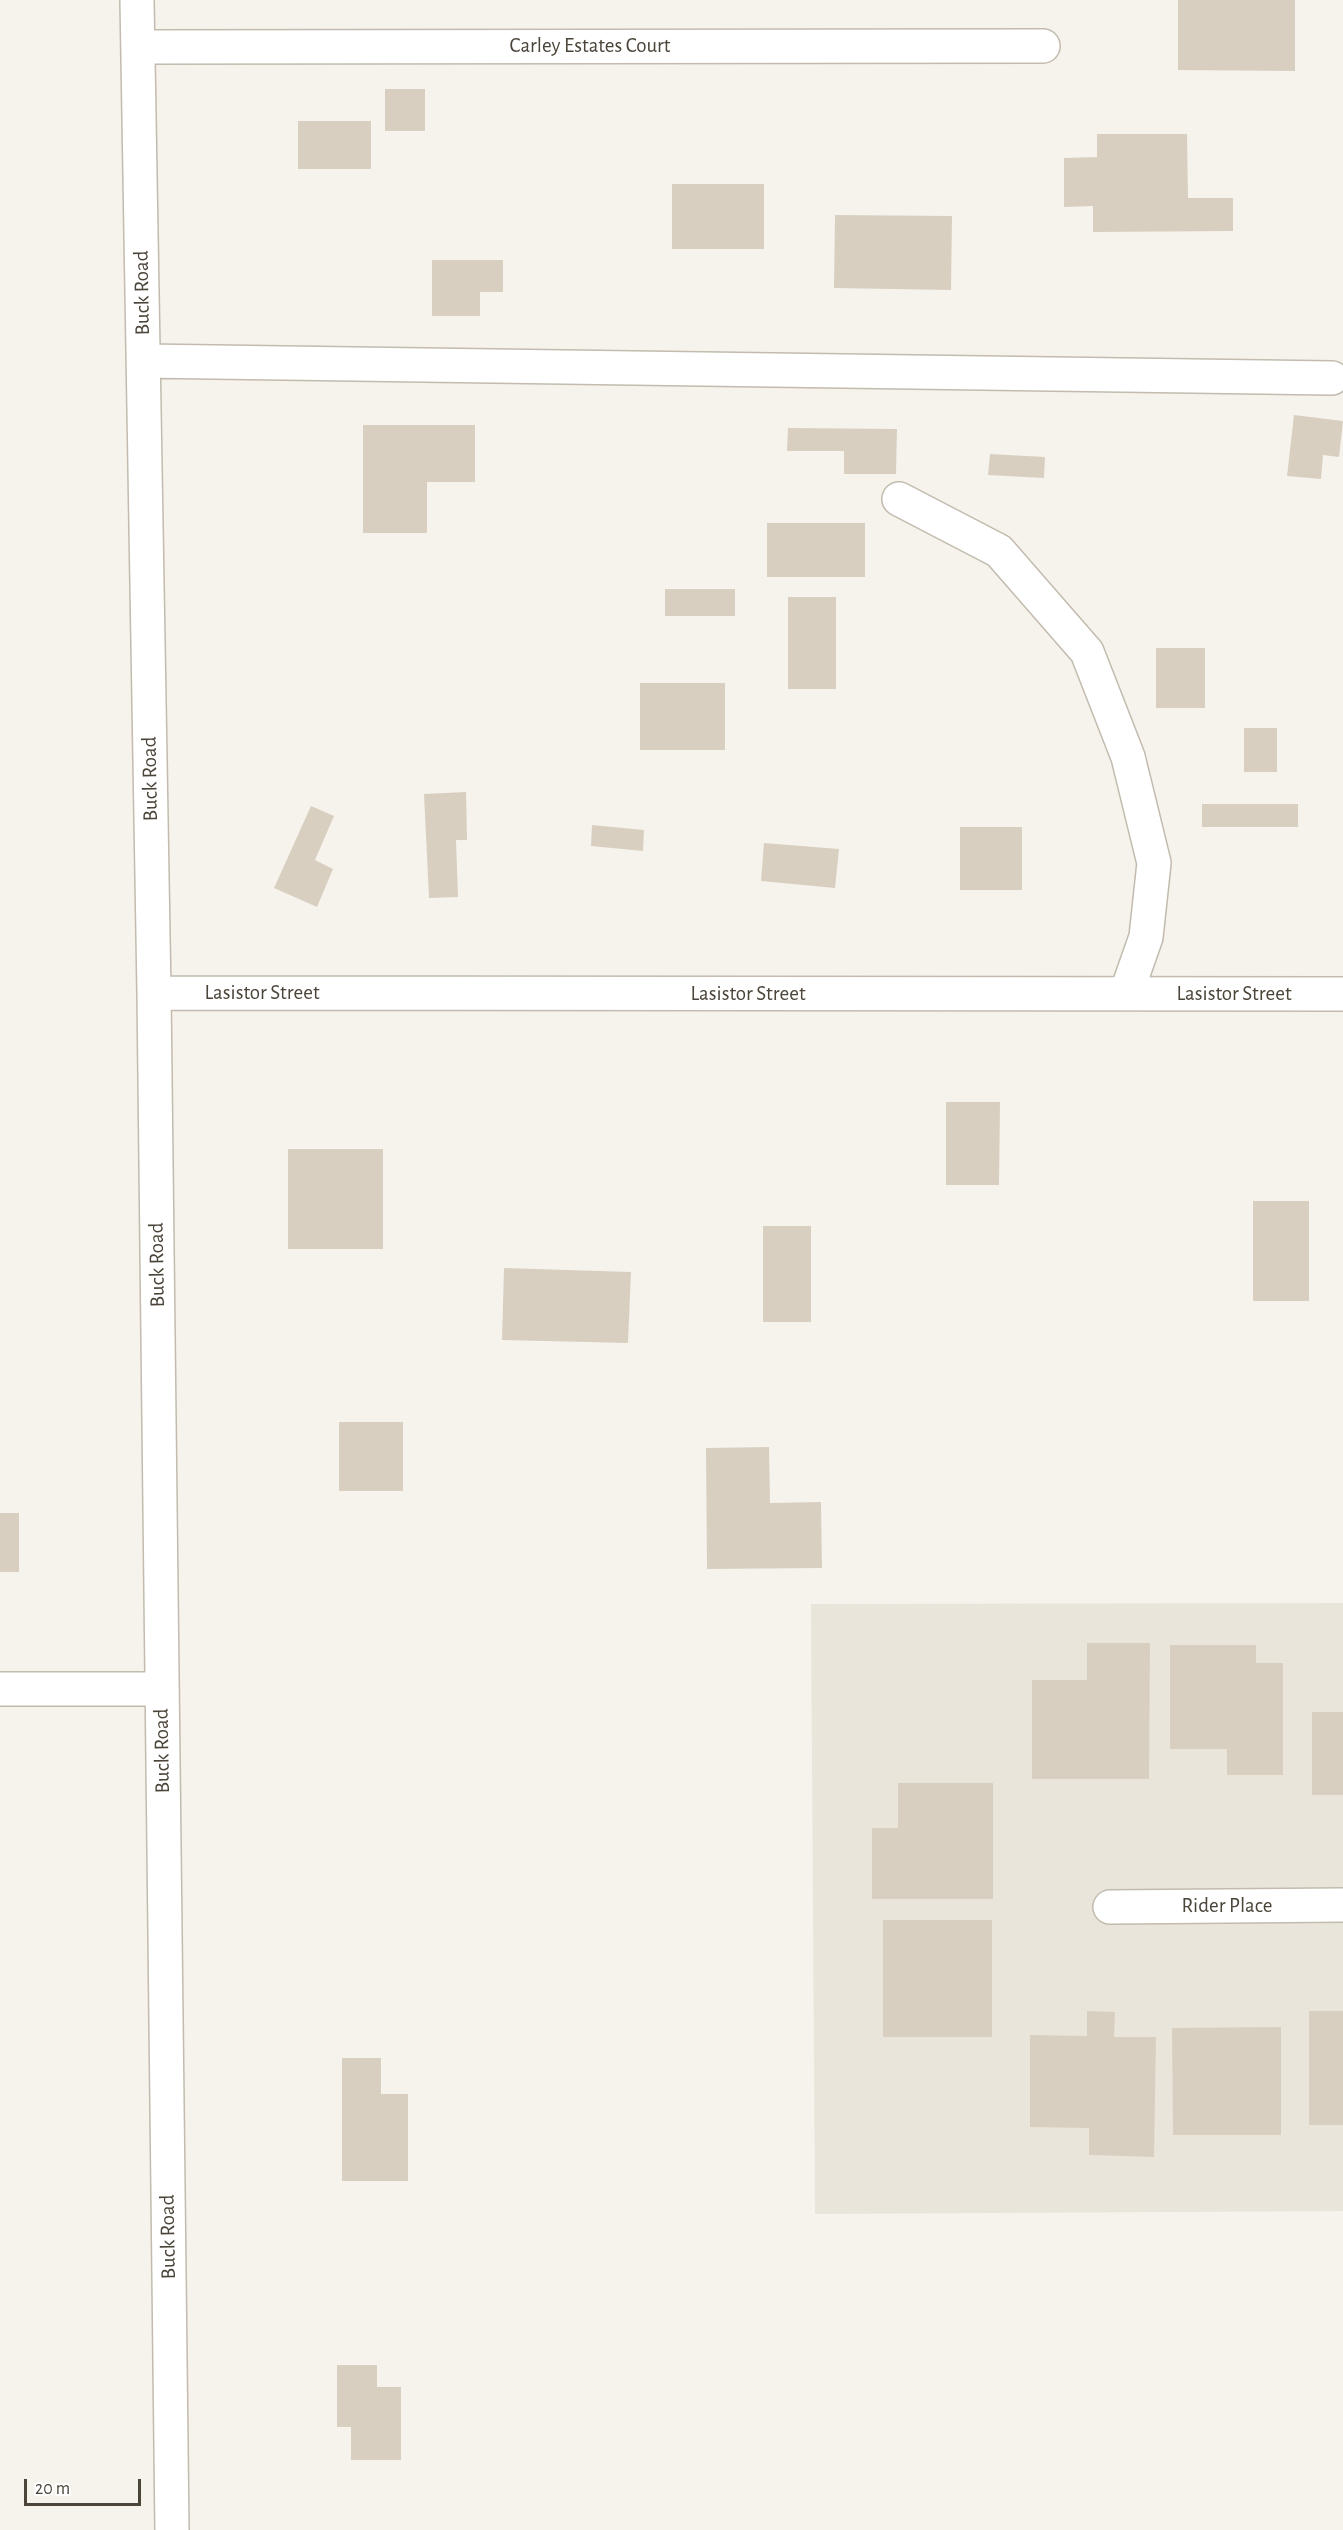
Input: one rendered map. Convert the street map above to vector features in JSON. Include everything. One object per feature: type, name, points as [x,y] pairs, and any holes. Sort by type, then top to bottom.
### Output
[{"type":"street","name":"Buck Road","points":[[137,0],[154,993],[172,2530]]},
{"type":"street","name":"Carley Estates Court","points":[[138,47],[1043,46]]},
{"type":"street","points":[[144,361],[1332,378]]},
{"type":"street","points":[[899,499],[999,551],[1088,652],[1128,757],[1154,863],[1146,938],[1126,994]]},
{"type":"street","name":"Lasistor Street","points":[[154,993],[1343,994]]},
{"type":"street","points":[[0,1689],[162,1689]]},
{"type":"street","name":"Rider Place","points":[[1110,1907],[1343,1905]]},
{"type":"shaded area","points":[[1343,1603],[1343,2211],[815,2214],[811,1604]]},
{"type":"building","points":[[1178,0],[1295,0],[1295,71],[1178,70]]},
{"type":"building","points":[[385,89],[425,89],[425,131],[385,131]]},
{"type":"building","points":[[298,121],[371,121],[371,169],[298,169]]},
{"type":"building","points":[[1097,134],[1187,134],[1188,198],[1233,198],[1233,231],[1093,232],[1093,206],[1064,207],[1064,158],[1097,157]]},
{"type":"building","points":[[672,184],[764,184],[764,249],[672,249]]},
{"type":"building","points":[[835,215],[952,216],[951,290],[834,288]]},
{"type":"building","points":[[432,260],[503,260],[503,292],[480,292],[480,316],[432,316]]},
{"type":"building","points":[[1294,415],[1343,421],[1339,457],[1323,455],[1321,479],[1287,476]]},
{"type":"building","points":[[363,425],[475,425],[475,482],[427,482],[427,533],[363,533]]},
{"type":"building","points":[[788,428],[897,429],[896,474],[844,474],[844,451],[787,451]]},
{"type":"building","points":[[990,454],[1045,457],[1044,478],[988,475]]},
{"type":"building","points":[[767,523],[865,523],[865,577],[767,577]]},
{"type":"building","points":[[665,589],[735,589],[735,616],[665,616]]},
{"type":"building","points":[[788,597],[836,597],[836,689],[788,689]]},
{"type":"building","points":[[1156,648],[1205,648],[1205,708],[1156,708]]},
{"type":"building","points":[[640,683],[725,683],[725,750],[640,750]]},
{"type":"building","points":[[1244,728],[1277,728],[1277,772],[1244,772]]},
{"type":"building","points":[[466,792],[467,840],[456,840],[458,897],[429,898],[424,794]]},
{"type":"building","points":[[1202,804],[1298,804],[1298,827],[1202,827]]},
{"type":"building","points":[[311,806],[334,816],[315,860],[333,869],[317,907],[274,888]]},
{"type":"building","points":[[592,825],[644,830],[643,851],[591,846]]},
{"type":"building","points":[[960,827],[1022,827],[1022,890],[960,890]]},
{"type":"building","points":[[764,843],[839,849],[835,888],[761,881]]},
{"type":"building","points":[[946,1102],[1000,1102],[999,1185],[946,1185]]},
{"type":"building","points":[[288,1149],[383,1149],[383,1249],[288,1249]]},
{"type":"building","points":[[1253,1201],[1309,1201],[1309,1301],[1253,1301]]},
{"type":"building","points":[[763,1226],[811,1226],[811,1322],[763,1322]]},
{"type":"building","points":[[504,1268],[631,1272],[628,1343],[502,1340]]},
{"type":"building","points":[[339,1422],[403,1422],[403,1491],[339,1491]]},
{"type":"building","points":[[769,1447],[770,1503],[821,1502],[822,1568],[707,1569],[706,1448]]},
{"type":"building","points":[[0,1513],[19,1513],[19,1572],[0,1572]]},
{"type":"building","points":[[1087,1643],[1150,1643],[1149,1779],[1032,1779],[1032,1680],[1087,1680]]},
{"type":"building","points":[[1170,1645],[1256,1645],[1256,1663],[1283,1663],[1283,1775],[1227,1775],[1227,1749],[1170,1749]]},
{"type":"building","points":[[1312,1712],[1343,1712],[1343,1795],[1312,1795]]},
{"type":"building","points":[[898,1783],[993,1783],[993,1899],[872,1899],[872,1828],[898,1828]]},
{"type":"building","points":[[883,1920],[992,1920],[992,2037],[883,2037]]},
{"type":"building","points":[[1087,2011],[1115,2012],[1114,2037],[1156,2037],[1154,2157],[1089,2155],[1089,2128],[1030,2127],[1030,2035],[1087,2036]]},
{"type":"building","points":[[1309,2011],[1343,2011],[1343,2125],[1309,2125]]},
{"type":"building","points":[[1281,2027],[1281,2135],[1173,2135],[1172,2028]]},
{"type":"building","points":[[342,2058],[381,2058],[381,2094],[408,2094],[408,2181],[342,2181]]},
{"type":"building","points":[[337,2365],[377,2365],[377,2387],[401,2387],[401,2460],[351,2460],[351,2427],[337,2427]]}]
